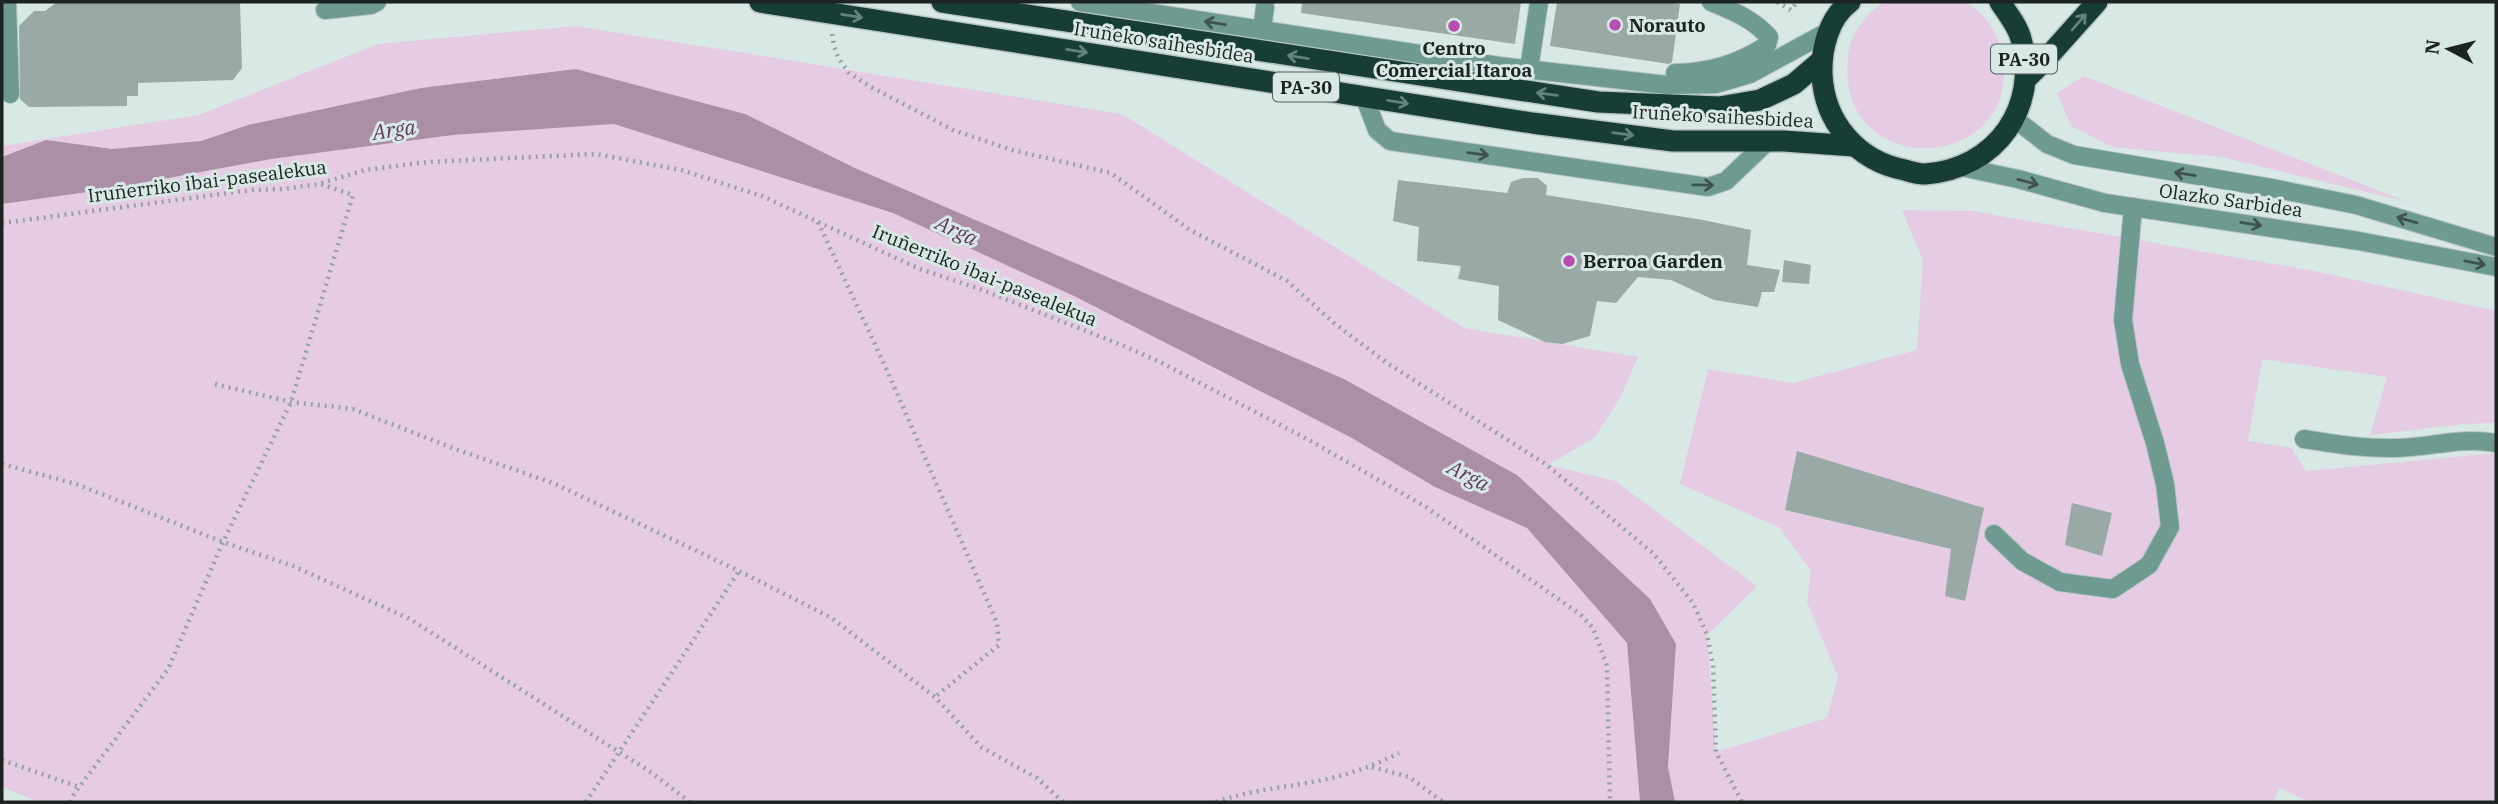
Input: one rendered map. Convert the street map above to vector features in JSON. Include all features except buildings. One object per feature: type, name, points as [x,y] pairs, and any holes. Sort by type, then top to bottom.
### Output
[{"type":"highway","name":"Iruñeko saihesbidea","points":[[760,2],[1532,123],[1673,141],[1768,141],[1854,146]]},
{"type":"highway","name":"Iruñeko saihesbidea","points":[[942,2],[1598,102],[1719,107],[1760,100],[1794,85],[1822,60]]},
{"type":"highway","name":"PA-30","points":[[1850,2],[1843,7],[1829,31],[1822,60],[1823,92],[1830,112],[1854,146],[1886,167],[1924,174],[1961,167],[1992,148],[2015,120],[2023,99],[2026,78],[2021,37],[2000,2]]},
{"type":"highway","name":"PA-30","points":[[2026,78],[2097,2]]},
{"type":"street","points":[[7,2],[10,94]]},
{"type":"street","points":[[325,10],[377,2]]},
{"type":"street","points":[[1080,2],[1529,69],[1667,85],[1716,84],[1750,74],[1829,31]]},
{"type":"street","points":[[1529,69],[1539,2]]},
{"type":"street","points":[[1622,80],[1724,67],[1767,45],[1769,37],[1745,17],[1711,2]]},
{"type":"street","points":[[1262,30],[1265,7]]},
{"type":"street","points":[[1364,96],[1377,130],[1391,141],[1708,187],[1726,181],[1768,141]]},
{"type":"street","name":"Olazko Sarbidea","points":[[2015,120],[2047,144],[2074,156],[2272,188],[2356,205],[2496,247]]},
{"type":"street","name":"Olazko Sarbidea","points":[[1961,167],[2018,179],[2105,203],[2359,241],[2496,267]]},
{"type":"street","points":[[1994,534],[2022,561],[2060,582],[2113,589],[2148,565],[2170,527],[2165,484],[2130,364],[2123,320],[2133,207]]},
{"type":"street","points":[[2304,439],[2354,448],[2400,448],[2474,439],[2496,443]]},
{"type":"path","points":[[1777,2],[1791,10],[1797,2]]},
{"type":"path","points":[[832,27],[834,46],[839,58],[849,73],[869,86],[953,130],[1012,150],[1111,173],[1190,230],[1287,281],[1387,363],[1547,465],[1653,553],[1693,603],[1707,635],[1713,665],[1716,752],[1742,802]]},
{"type":"path","name":"Iruñerriko ibai-pasealekua","points":[[2,223],[118,206],[319,184],[365,170],[427,162],[596,154],[681,170],[762,196],[920,269],[980,289],[1160,362],[1307,439],[1426,507],[1580,614],[1593,628],[1607,666],[1610,802]]},
{"type":"path","points":[[70,802],[168,669],[223,542],[291,401],[353,195],[319,184]]},
{"type":"path","points":[[817,221],[886,368],[998,623],[999,645],[936,697]]},
{"type":"path","points":[[215,384],[291,401],[353,409],[552,483],[738,571],[830,617],[936,697],[981,747],[1037,778],[1063,802]]},
{"type":"path","points":[[2,464],[76,484],[223,542],[293,566],[410,619],[618,752],[690,802]]},
{"type":"path","points":[[586,802],[738,571]]},
{"type":"path","points":[[1216,802],[1244,792],[1308,783],[1371,767],[1399,753]]},
{"type":"path","points":[[2,760],[79,787]]},
{"type":"path","points":[[1371,767],[1409,777],[1443,802]]},
{"type":"shaded area","points":[[1885,2],[1965,2],[1989,23],[1999,41],[2004,72],[1997,106],[1978,130],[1951,144],[1921,148],[1892,141],[1867,124],[1851,96],[1849,49],[1860,25],[1871,12]]},
{"type":"shaded area","points":[[576,26],[1122,114],[1464,328],[1638,357],[1620,398],[1595,437],[1548,465],[1615,481],[1757,586],[1707,635],[1716,752],[1827,718],[1838,677],[1807,602],[1811,571],[1780,528],[1680,484],[1708,369],[1793,383],[1917,350],[1923,260],[1902,210],[1972,211],[2314,271],[2496,311],[2496,423],[2463,424],[2370,435],[2387,377],[2262,359],[2248,441],[2291,448],[2306,471],[2496,453],[2496,802],[2310,802],[2279,788],[2273,802],[1675,802],[1668,767],[1676,644],[1517,475],[1344,379],[855,168],[745,114],[576,69],[421,88],[248,125],[201,141],[112,149],[46,140],[2,157],[2,146],[199,115],[378,44]],"holes":[[[1797,452],[1984,508],[1965,600],[1945,595],[1951,549],[1785,510]]]},
{"type":"shaded area","points":[[2084,76],[2408,202],[2221,157],[2112,147],[2071,126],[2057,93]]},
{"type":"shaded area","points":[[614,124],[894,213],[1076,297],[1350,437],[1435,487],[1527,528],[1627,643],[1640,802],[39,802],[2,787],[2,204],[109,189],[271,159],[453,135]]},
{"type":"water","name":"Arga","points":[[576,69],[745,114],[855,168],[1344,379],[1517,475],[1650,599],[1676,644],[1668,767],[1675,802],[1640,802],[1627,643],[1527,528],[1435,487],[1350,437],[1076,297],[893,213],[614,124],[453,135],[271,159],[109,189],[2,204],[2,157],[46,140],[112,149],[201,141],[248,125],[421,88]]},
{"type":"place","name":"Norauto","points":[[1615,25]]},
{"type":"place","name":"Centro Comercial Itaroa","points":[[1454,26]]},
{"type":"place","name":"Berroa Garden","points":[[1569,261]]}]
